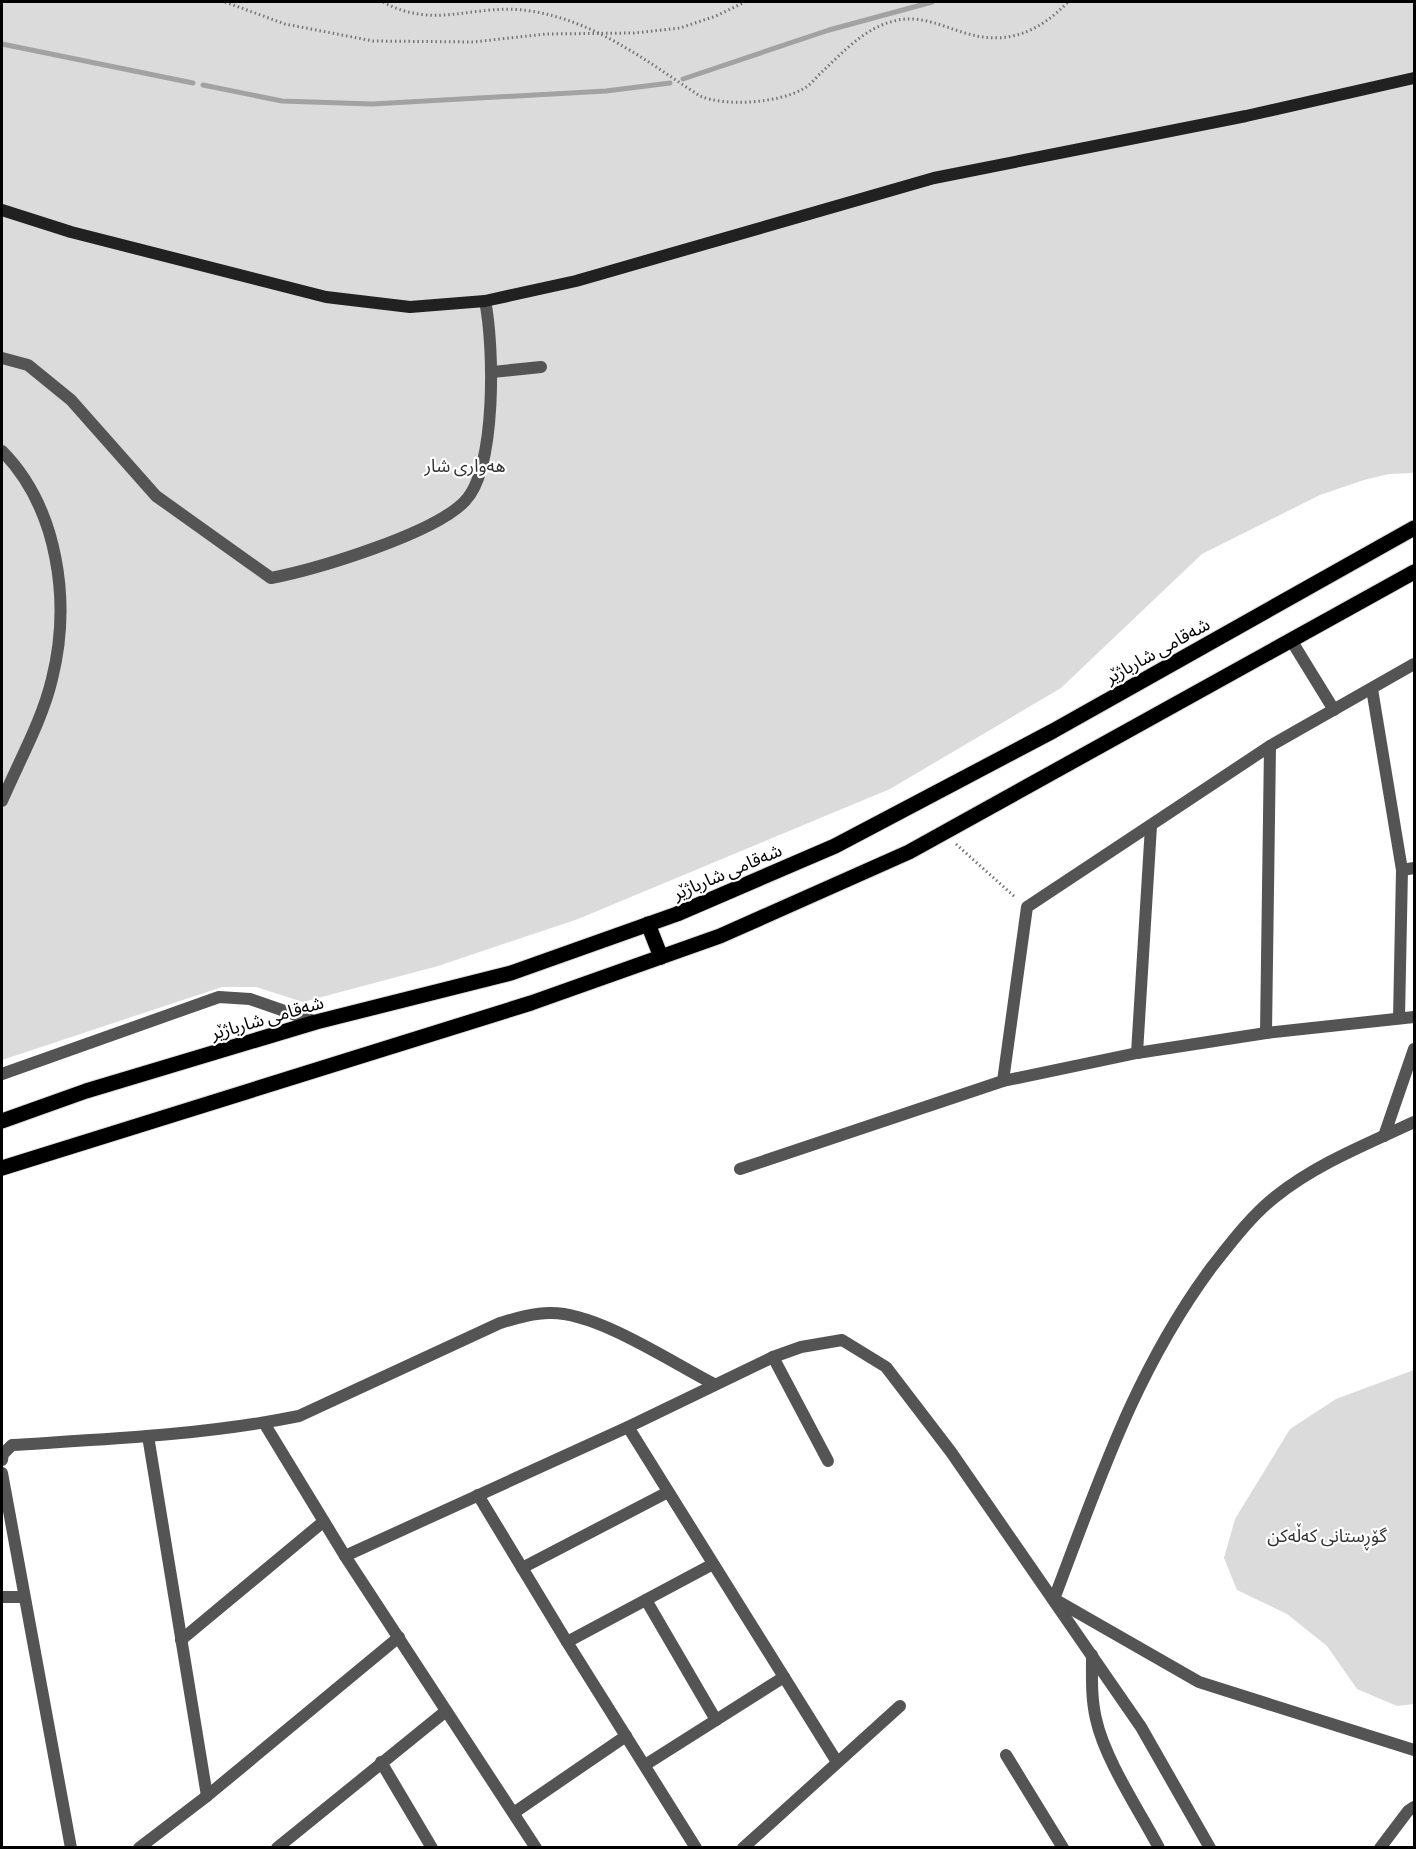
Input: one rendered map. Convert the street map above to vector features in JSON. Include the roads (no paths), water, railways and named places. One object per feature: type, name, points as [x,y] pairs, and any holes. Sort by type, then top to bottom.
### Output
[{"type":"main road","name":"شەقامی شارباژێر","points":[[2,1121],[86,1091],[316,1022],[511,973],[648,924],[835,846],[1053,731],[1414,528]]},
{"type":"main road","points":[[2,1168],[531,1003],[720,936],[909,852],[1414,572]]},
{"type":"main road","points":[[648,924],[661,957]]},
{"type":"street","points":[[2,210],[82,235],[327,297],[410,307],[485,301],[576,281],[855,198],[934,178],[1246,116],[1414,78]]},
{"type":"street","points":[[2,358],[28,365],[71,400],[156,496],[272,578],[331,564],[372,549],[446,516],[466,501],[475,485],[483,460],[492,394],[490,326],[485,301]]},
{"type":"street","points":[[492,372],[541,367]]},
{"type":"street","points":[[2,452],[27,486],[45,519],[56,562],[60,605],[58,645],[52,679],[39,717],[2,799]]},
{"type":"street","points":[[1291,640],[1334,710]]},
{"type":"street","points":[[1003,1081],[1027,907],[1270,746],[1414,664]]},
{"type":"street","points":[[1372,689],[1408,869],[1399,1018]]},
{"type":"street","points":[[1266,1033],[1270,746]]},
{"type":"street","points":[[1137,1053],[1151,826]]},
{"type":"street","points":[[2,1074],[52,1054],[219,998],[250,999],[316,1022]]},
{"type":"street","points":[[740,1169],[1003,1081],[1137,1053],[1266,1033],[1414,1017]]},
{"type":"street","points":[[1384,1136],[1414,1049]]},
{"type":"street","points":[[1054,1599],[1133,1396],[1163,1339],[1189,1299],[1249,1222],[1273,1198],[1343,1155],[1414,1122]]},
{"type":"street","points":[[2,1460],[3,1454],[12,1444],[148,1436],[264,1423],[299,1416],[500,1323],[527,1315],[551,1313],[577,1316],[600,1325],[714,1384]]},
{"type":"street","points":[[345,1556],[628,1427],[773,1357],[801,1347],[842,1340],[886,1367],[951,1452],[1141,1727],[1210,1848]]},
{"type":"street","points":[[773,1357],[828,1461]]},
{"type":"street","points":[[264,1423],[323,1522],[515,1812],[536,1848]]},
{"type":"street","points":[[628,1427],[837,1762]]},
{"type":"street","points":[[148,1436],[207,1796]]},
{"type":"street","points":[[2,1473],[71,1848]]},
{"type":"street","points":[[522,1568],[668,1492]]},
{"type":"street","points":[[478,1495],[696,1848]]},
{"type":"street","points":[[181,1640],[323,1522]]},
{"type":"street","points":[[567,1642],[713,1564]]},
{"type":"street","points":[[2,1598],[23,1597]]},
{"type":"street","points":[[1054,1599],[1199,1682],[1414,1750]]},
{"type":"street","points":[[646,1600],[716,1720]]},
{"type":"street","points":[[139,1848],[207,1796],[399,1637]]},
{"type":"street","points":[[1092,1655],[1091,1688],[1096,1721],[1107,1752],[1159,1848]]},
{"type":"street","points":[[645,1765],[784,1677]]},
{"type":"street","points":[[743,1848],[900,1706]]},
{"type":"street","points":[[277,1848],[446,1711]]},
{"type":"street","points":[[515,1812],[626,1736]]},
{"type":"street","points":[[1006,1755],[1063,1848]]},
{"type":"street","points":[[381,1762],[429,1846]]},
{"type":"street","points":[[1380,1848],[1408,1811],[1414,1807]]},
{"type":"waterway","points":[[683,79],[829,30],[932,2]]},
{"type":"waterway","points":[[2,44],[193,83]]},
{"type":"waterway","points":[[203,85],[282,101],[372,104],[606,91],[670,83]]},
{"type":"park label","name":"هەواری شار","points":[[465,465]]},
{"type":"park label","name":"گۆڕستانی کەڵەکن","points":[[1327,1535]]}]
